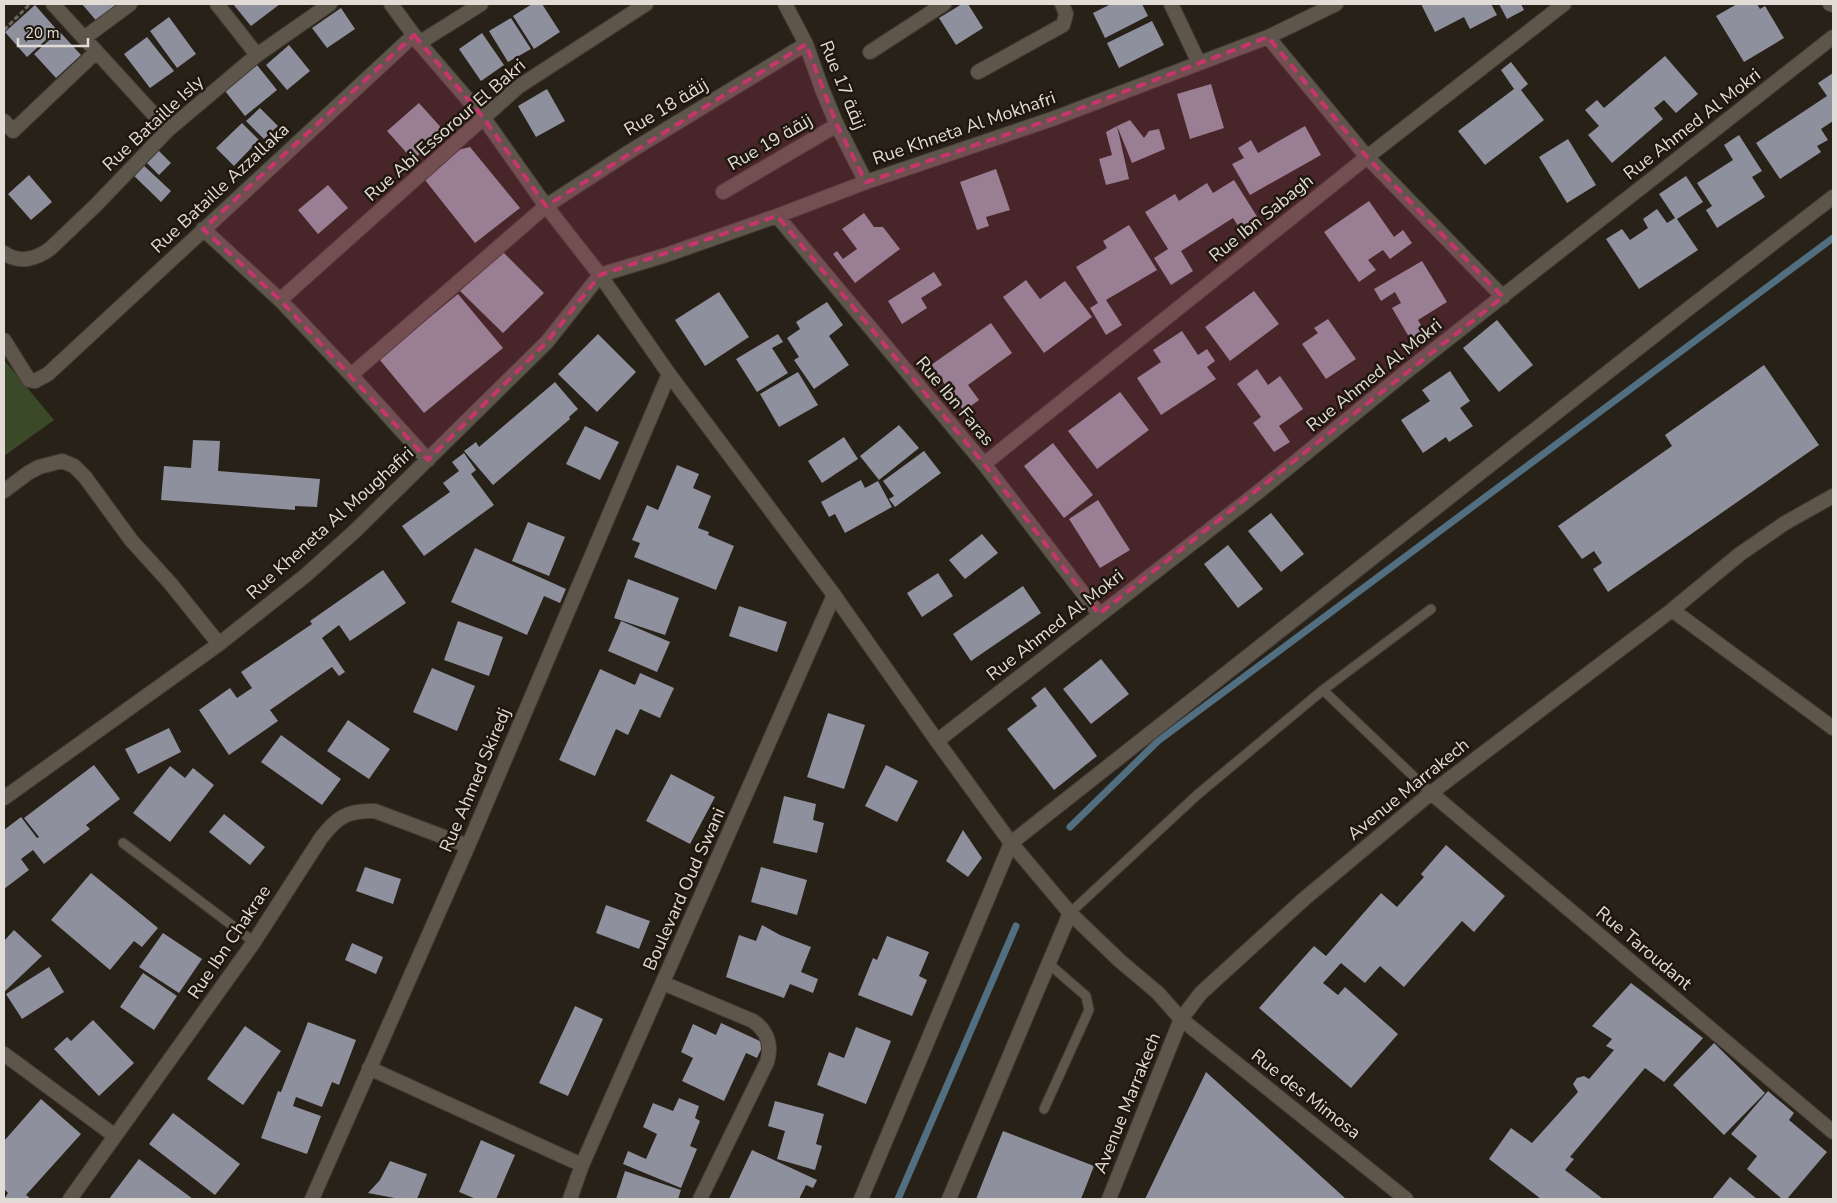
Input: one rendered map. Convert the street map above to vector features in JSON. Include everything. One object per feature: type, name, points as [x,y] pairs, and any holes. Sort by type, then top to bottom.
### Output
[{"type":"street","points":[[53,4],[168,130]]},
{"type":"street","points":[[84,38],[130,4]]},
{"type":"street","points":[[217,4],[256,55]]},
{"type":"street","name":"Rue Bataille Isly","points":[[4,253],[13,258],[29,259],[43,254],[51,248],[89,212],[168,130],[256,55],[330,4]]},
{"type":"street","name":"Rue des Mimosa","points":[[391,4],[417,39],[483,117],[546,206],[600,276],[669,374],[834,595],[1012,843],[1070,914],[1120,961],[1158,992],[1181,1018],[1406,1199]]},
{"type":"street","name":"Rue Bataille Azzallaka","points":[[4,340],[29,380],[39,380],[203,228],[417,39],[481,4]]},
{"type":"street","name":"Rue Abi Essorour El Bakri","points":[[280,300],[518,87],[646,4]]},
{"type":"street","name":"Rue 17 زنقة","points":[[785,4],[806,44],[837,125],[866,182]]},
{"type":"street","points":[[916,4],[923,16]]},
{"type":"street","points":[[870,52],[944,4]]},
{"type":"street","points":[[978,72],[1063,25],[1066,14],[1062,4]]},
{"type":"street","points":[[1170,4],[1200,63]]},
{"type":"street","name":"Rue Khneta Al Mokhafri","points":[[600,276],[666,255],[866,182],[1052,119],[1268,37],[1336,4]]},
{"type":"street","name":"Rue Ibn Sabagh","points":[[984,464],[1367,157],[1564,4]]},
{"type":"street","points":[[1268,37],[1367,157],[1503,297]]},
{"type":"street","name":"Rue Ahmed Al Mokri","points":[[937,741],[1256,493],[1406,372],[1833,37]]},
{"type":"street","name":"Rue 18 زنقة","points":[[351,375],[546,206],[629,152],[806,44]]},
{"type":"street","points":[[8,126],[96,52]]},
{"type":"street","name":"Rue 19 زنقة","points":[[723,192],[837,125]]},
{"type":"street","points":[[861,1199],[1012,843],[1833,196]]},
{"type":"street","name":"Rue Ibn Faras","points":[[777,216],[984,464],[1099,614]]},
{"type":"street","points":[[203,228],[280,300],[428,460]]},
{"type":"street","name":"Rue Kheneta Al Moughafiri","points":[[4,798],[219,644],[306,575],[428,460],[547,342],[600,276]]},
{"type":"street","name":"Rue Ahmed Skiredj","points":[[312,1199],[468,846],[669,374]]},
{"type":"street","points":[[4,491],[38,467],[62,462],[74,466],[85,477],[131,540],[170,583],[219,644]]},
{"type":"street","name":"Avenue Marrakech","points":[[1109,1199],[1181,1018],[1201,993],[1350,859],[1430,793],[1672,610],[1740,554],[1784,523],[1833,496]]},
{"type":"street","name":"Boulevard Oud Swani","points":[[570,1199],[582,1165],[834,595]]},
{"type":"street","points":[[1672,610],[1833,728]]},
{"type":"street","name":"Rue Taroudant","points":[[1430,793],[1833,1132]]},
{"type":"street","name":"Rue Ibn Chakrae","points":[[70,1199],[254,942],[332,823],[345,815],[361,811],[375,811],[468,846]]},
{"type":"street","points":[[949,1199],[1070,914]]},
{"type":"street","points":[[663,983],[753,1021],[761,1027],[769,1045],[770,1054],[767,1062],[700,1199]]},
{"type":"street","points":[[4,1054],[115,1136]]},
{"type":"street","points":[[369,1068],[582,1165]]},
{"type":"lane","points":[[1070,914],[1197,795],[1323,690],[1431,609]]},
{"type":"lane","points":[[1323,690],[1430,793]]},
{"type":"lane","points":[[123,842],[254,942]]},
{"type":"lane","points":[[1044,1109],[1089,1010],[1086,996],[1049,964]]},
{"type":"path","points":[[4,30],[30,4]]},
{"type":"highlighted area","points":[[414,35],[483,117],[546,206],[806,44],[837,125],[866,182],[1052,119],[1268,37],[1367,157],[1503,297],[1099,614],[984,464],[777,216],[600,275],[547,342],[428,460],[280,300],[203,229]]},
{"type":"green space","points":[[4,360],[54,420],[4,456]]},
{"type":"building","points":[[82,4],[117,4],[119,7],[99,24]]},
{"type":"building","points":[[233,4],[280,4],[251,26]]},
{"type":"building","points":[[532,4],[542,4],[560,32],[534,49],[513,16]]},
{"type":"building","points":[[962,4],[968,4],[983,28],[956,45],[939,18]]},
{"type":"building","points":[[1111,4],[1142,4],[1148,16],[1105,38],[1093,13]]},
{"type":"building","points":[[1421,4],[1491,4],[1497,15],[1470,29],[1464,17],[1435,32]]},
{"type":"building","points":[[1499,4],[1521,4],[1524,10],[1507,19]]},
{"type":"building","points":[[1737,4],[1757,4],[1760,9],[1765,6],[1784,38],[1744,62],[1716,16]]},
{"type":"building","points":[[35,5],[57,30],[27,57],[5,32]]},
{"type":"building","points":[[341,8],[355,29],[327,48],[312,28]]},
{"type":"building","points":[[169,17],[196,54],[177,68],[150,31]]},
{"type":"building","points":[[511,18],[531,49],[508,62],[489,31]]},
{"type":"building","points":[[1152,21],[1164,45],[1119,68],[1107,43]]},
{"type":"building","points":[[59,31],[81,55],[56,78],[34,54]]},
{"type":"building","points":[[482,33],[504,65],[481,81],[459,49]]},
{"type":"building","points":[[147,37],[174,71],[150,88],[124,54]]},
{"type":"building","points":[[289,45],[310,71],[287,90],[266,65]]},
{"type":"building","points":[[1665,56],[1698,94],[1676,113],[1664,100],[1654,108],[1663,119],[1612,163],[1588,135],[1599,126],[1585,110],[1597,100],[1604,108]]},
{"type":"building","points":[[1511,62],[1528,84],[1521,90],[1544,120],[1485,165],[1458,131],[1514,89],[1501,70]]},
{"type":"building","points":[[257,65],[277,90],[245,116],[225,91]]},
{"type":"building","points":[[1833,73],[1833,121],[1821,129],[1828,140],[1817,146],[1821,152],[1780,179],[1756,143],[1827,96],[1818,83]]},
{"type":"building","points":[[1211,84],[1224,128],[1190,139],[1177,94]]},
{"type":"building","points":[[547,89],[565,121],[536,137],[518,106]]},
{"type":"building","points":[[419,103],[445,132],[413,160],[387,131]]},
{"type":"building","points":[[260,108],[278,126],[264,139],[246,121]]},
{"type":"building","points":[[1130,120],[1144,138],[1149,131],[1159,129],[1165,149],[1132,163],[1117,126]]},
{"type":"building","points":[[242,123],[259,140],[234,166],[216,148]]},
{"type":"building","points":[[1117,126],[1129,179],[1106,185],[1099,159],[1112,155],[1106,132]]},
{"type":"building","points":[[1305,126],[1321,155],[1250,195],[1232,164],[1244,158],[1238,148],[1251,140],[1258,153]]},
{"type":"building","points":[[1739,135],[1762,171],[1752,177],[1765,197],[1717,228],[1706,210],[1712,206],[1697,183],[1733,160],[1724,145]]},
{"type":"building","points":[[1568,139],[1596,185],[1567,203],[1539,157]]},
{"type":"building","points":[[470,147],[520,208],[475,243],[425,180],[454,151]]},
{"type":"building","points":[[156,148],[171,163],[159,175],[144,160]]},
{"type":"building","points":[[140,162],[171,191],[161,202],[130,172]]},
{"type":"building","points":[[996,169],[1010,210],[986,217],[989,226],[977,230],[960,182]]},
{"type":"building","points":[[29,175],[52,202],[31,220],[8,194]]},
{"type":"building","points":[[1686,176],[1703,202],[1677,219],[1698,250],[1639,289],[1606,239],[1622,229],[1630,240],[1648,228],[1643,219],[1657,209],[1667,223],[1675,218],[1659,194]]},
{"type":"building","points":[[1234,180],[1258,218],[1240,229],[1233,218],[1181,251],[1193,271],[1171,285],[1154,258],[1168,249],[1145,212],[1175,194],[1179,201],[1207,183],[1213,193]]},
{"type":"building","points":[[328,185],[348,208],[318,234],[298,210]]},
{"type":"building","points":[[1369,201],[1394,237],[1403,230],[1412,243],[1390,259],[1383,250],[1368,260],[1376,270],[1359,282],[1324,232]]},
{"type":"building","points":[[864,213],[874,227],[883,227],[900,249],[855,283],[833,254],[837,251],[843,259],[857,249],[842,229]]},
{"type":"building","points":[[1129,225],[1157,270],[1106,300],[1122,325],[1106,335],[1090,308],[1098,303],[1076,267],[1107,248],[1103,241]]},
{"type":"building","points":[[501,250],[544,293],[503,333],[460,291]]},
{"type":"building","points":[[1422,261],[1447,302],[1418,320],[1426,334],[1412,342],[1392,308],[1401,303],[1395,292],[1381,301],[1374,289]]},
{"type":"building","points":[[934,272],[942,285],[921,298],[927,308],[902,324],[888,301]]},
{"type":"building","points":[[1026,280],[1040,299],[1065,281],[1092,317],[1044,353],[1003,297]]},
{"type":"building","points":[[1254,291],[1279,324],[1230,361],[1205,327]]},
{"type":"building","points":[[719,292],[749,337],[705,366],[675,320]]},
{"type":"building","points":[[458,294],[503,348],[424,413],[379,359]]},
{"type":"building","points":[[827,302],[843,325],[829,336],[849,365],[814,389],[794,360],[799,357],[787,338],[800,329],[796,322]]},
{"type":"building","points":[[1328,319],[1356,359],[1326,379],[1302,344],[1318,333],[1314,328]]},
{"type":"building","points":[[1497,320],[1533,365],[1499,392],[1463,348]]},
{"type":"building","points":[[991,323],[1012,353],[968,385],[979,400],[964,411],[931,365]]},
{"type":"building","points":[[1182,331],[1198,355],[1207,349],[1215,361],[1207,367],[1216,379],[1161,415],[1137,378],[1161,362],[1153,350]]},
{"type":"building","points":[[598,334],[636,372],[597,412],[558,374]]},
{"type":"building","points":[[778,334],[783,342],[772,348],[788,373],[757,392],[736,359]]},
{"type":"building","points":[[1764,365],[1819,445],[1608,592],[1593,569],[1602,563],[1594,551],[1582,559],[1558,526],[1672,446],[1665,435]]},
{"type":"building","points":[[1257,369],[1268,385],[1280,376],[1303,409],[1279,426],[1290,442],[1274,452],[1253,423],[1261,417],[1237,384]]},
{"type":"building","points":[[1450,371],[1470,401],[1460,408],[1473,426],[1449,442],[1446,437],[1423,453],[1401,420],[1430,401],[1422,390]]},
{"type":"building","points":[[798,372],[818,405],[779,427],[760,394]]},
{"type":"building","points":[[555,382],[578,409],[569,417],[570,419],[493,485],[464,451],[476,442],[479,447]]},
{"type":"building","points":[[1120,392],[1149,430],[1097,469],[1068,431]]},
{"type":"building","points":[[899,425],[919,448],[879,480],[860,456]]},
{"type":"building","points":[[585,426],[619,442],[600,480],[566,464]]},
{"type":"building","points":[[844,437],[858,459],[822,483],[808,461]]},
{"type":"building","points":[[193,440],[220,441],[218,471],[320,479],[317,507],[295,506],[295,510],[161,500],[164,466],[191,468]]},
{"type":"building","points":[[1053,443],[1093,495],[1064,518],[1024,466]]},
{"type":"building","points":[[924,451],[941,473],[895,507],[889,499],[894,496],[883,481]]},
{"type":"building","points":[[464,453],[476,470],[471,474],[494,505],[424,556],[402,526],[450,492],[443,483],[459,471],[452,462]]},
{"type":"building","points":[[677,465],[699,474],[693,488],[711,496],[698,528],[709,532],[708,535],[734,546],[716,590],[634,557],[640,543],[632,540],[647,505],[658,510]]},
{"type":"building","points":[[861,480],[865,488],[878,481],[892,507],[845,533],[835,514],[829,517],[821,502]]},
{"type":"building","points":[[1098,500],[1130,550],[1100,568],[1069,519]]},
{"type":"building","points":[[1271,513],[1304,554],[1281,572],[1248,531]]},
{"type":"building","points":[[528,522],[565,537],[549,576],[512,561]]},
{"type":"building","points":[[982,534],[998,553],[965,579],[949,560]]},
{"type":"building","points":[[1228,545],[1263,589],[1238,608],[1204,564]]},
{"type":"building","points":[[475,548],[566,589],[560,603],[544,596],[527,635],[451,602]]},
{"type":"building","points":[[383,570],[406,603],[350,641],[339,625],[322,638],[345,672],[339,676],[332,667],[270,710],[278,721],[229,755],[199,710],[230,688],[237,698],[252,688],[241,672],[312,624],[310,621]]},
{"type":"building","points":[[938,573],[953,596],[922,617],[907,593]]},
{"type":"building","points":[[628,579],[679,598],[665,635],[614,618]]},
{"type":"building","points":[[1023,586],[1041,613],[971,661],[953,634]]},
{"type":"building","points":[[739,606],[787,622],[777,652],[729,636]]},
{"type":"building","points":[[458,621],[503,637],[489,676],[444,660]]},
{"type":"building","points":[[621,621],[670,642],[657,672],[608,651]]},
{"type":"building","points":[[1101,659],[1129,694],[1091,724],[1063,689]]},
{"type":"building","points":[[432,668],[475,686],[457,731],[413,712]]},
{"type":"building","points":[[600,669],[635,685],[640,673],[674,688],[660,718],[640,709],[628,735],[616,729],[595,776],[559,760]]},
{"type":"building","points":[[1045,687],[1097,756],[1054,790],[1007,729],[1037,706],[1031,698]]},
{"type":"building","points":[[828,713],[865,725],[844,789],[807,777]]},
{"type":"building","points":[[348,720],[390,749],[369,779],[327,751]]},
{"type":"building","points":[[169,728],[181,752],[138,774],[125,749]]},
{"type":"building","points":[[281,735],[341,779],[322,805],[261,762]]},
{"type":"building","points":[[94,765],[120,799],[86,825],[90,829],[44,864],[33,850],[21,859],[29,870],[4,889],[4,830],[21,817],[37,838],[39,837],[24,818]]},
{"type":"building","points":[[886,765],[918,781],[897,822],[865,806]]},
{"type":"building","points":[[170,766],[185,778],[193,768],[214,785],[170,842],[133,813]]},
{"type":"building","points":[[671,774],[715,797],[690,844],[646,821]]},
{"type":"building","points":[[784,796],[816,804],[813,820],[824,823],[817,853],[773,843]]},
{"type":"building","points":[[224,814],[265,847],[250,865],[209,832]]},
{"type":"building","points":[[963,830],[982,858],[968,877],[946,861]]},
{"type":"building","points":[[1446,845],[1505,896],[1474,932],[1462,921],[1404,987],[1380,966],[1365,983],[1341,963],[1323,983],[1338,995],[1345,987],[1398,1034],[1351,1088],[1259,1008],[1314,946],[1326,956],[1381,893],[1397,907],[1424,877],[1421,874]]},
{"type":"building","points":[[365,867],[401,879],[393,904],[356,891]]},
{"type":"building","points":[[761,867],[807,880],[797,915],[751,902]]},
{"type":"building","points":[[91,873],[158,928],[142,947],[134,941],[110,970],[51,920]]},
{"type":"building","points":[[606,905],[650,921],[639,949],[596,933]]},
{"type":"building","points":[[762,925],[780,935],[811,947],[801,972],[818,979],[813,993],[790,984],[784,998],[726,977],[739,935],[756,941]]},
{"type":"building","points":[[14,930],[42,956],[4,992],[4,941]]},
{"type":"building","points":[[163,933],[202,959],[179,993],[139,967]]},
{"type":"building","points":[[887,936],[929,952],[919,976],[927,980],[912,1016],[858,995],[873,958],[877,960]]},
{"type":"building","points":[[352,943],[383,957],[376,974],[345,960]]},
{"type":"building","points":[[49,967],[64,992],[22,1019],[6,994]]},
{"type":"building","points":[[143,973],[177,996],[154,1030],[120,1007]]},
{"type":"building","points":[[1631,983],[1703,1038],[1664,1082],[1645,1068],[1570,1157],[1574,1159],[1565,1170],[1603,1199],[1541,1199],[1489,1159],[1511,1128],[1532,1143],[1578,1092],[1573,1084],[1577,1078],[1584,1076],[1589,1079],[1614,1050],[1606,1046],[1612,1039],[1592,1026]]},
{"type":"building","points":[[575,1006],[603,1019],[568,1096],[539,1083]]},
{"type":"building","points":[[93,1020],[134,1063],[99,1096],[54,1049],[67,1037],[71,1041]]},
{"type":"building","points":[[308,1022],[356,1040],[339,1085],[332,1082],[322,1107],[296,1097],[293,1106],[321,1116],[307,1154],[261,1138],[278,1091],[281,1092]]},
{"type":"building","points":[[721,1023],[764,1043],[757,1058],[746,1053],[724,1101],[682,1081],[693,1058],[681,1052],[693,1024],[716,1035]]},
{"type":"building","points":[[245,1026],[281,1051],[243,1105],[207,1079]]},
{"type":"building","points":[[856,1027],[891,1041],[866,1104],[817,1085],[829,1052],[844,1058]]},
{"type":"building","points":[[1714,1043],[1765,1093],[1724,1135],[1673,1085]]},
{"type":"building","points":[[1206,1072],[1346,1199],[1145,1199]]},
{"type":"building","points":[[1768,1091],[1794,1113],[1789,1120],[1827,1152],[1787,1199],[1782,1199],[1747,1169],[1757,1156],[1731,1134]]},
{"type":"building","points":[[679,1098],[699,1106],[695,1118],[700,1121],[690,1146],[697,1149],[681,1188],[623,1164],[628,1151],[646,1159],[657,1134],[643,1127],[653,1103],[673,1111]]},
{"type":"building","points":[[41,1099],[81,1134],[26,1195],[31,1199],[4,1199],[8,1193],[4,1189],[4,1141]]},
{"type":"building","points":[[775,1101],[824,1114],[816,1144],[822,1146],[815,1170],[777,1159],[785,1131],[768,1126]]},
{"type":"building","points":[[173,1113],[240,1164],[215,1195],[149,1144]]},
{"type":"building","points":[[1003,1131],[1094,1166],[1081,1199],[976,1199]]},
{"type":"building","points":[[481,1140],[515,1155],[496,1199],[476,1199],[459,1192]]},
{"type":"building","points":[[752,1150],[817,1180],[813,1188],[806,1185],[799,1199],[729,1199]]},
{"type":"building","points":[[139,1159],[193,1199],[109,1199]]},
{"type":"building","points":[[390,1161],[427,1174],[417,1199],[400,1199],[368,1193],[380,1180]]},
{"type":"building","points":[[625,1171],[681,1190],[678,1199],[616,1199]]},
{"type":"building","points":[[1730,1177],[1757,1199],[1712,1199]]},
{"type":"waterway","points":[[1070,827],[1158,741],[1833,238]]},
{"type":"waterway","points":[[898,1199],[1016,926]]}]
